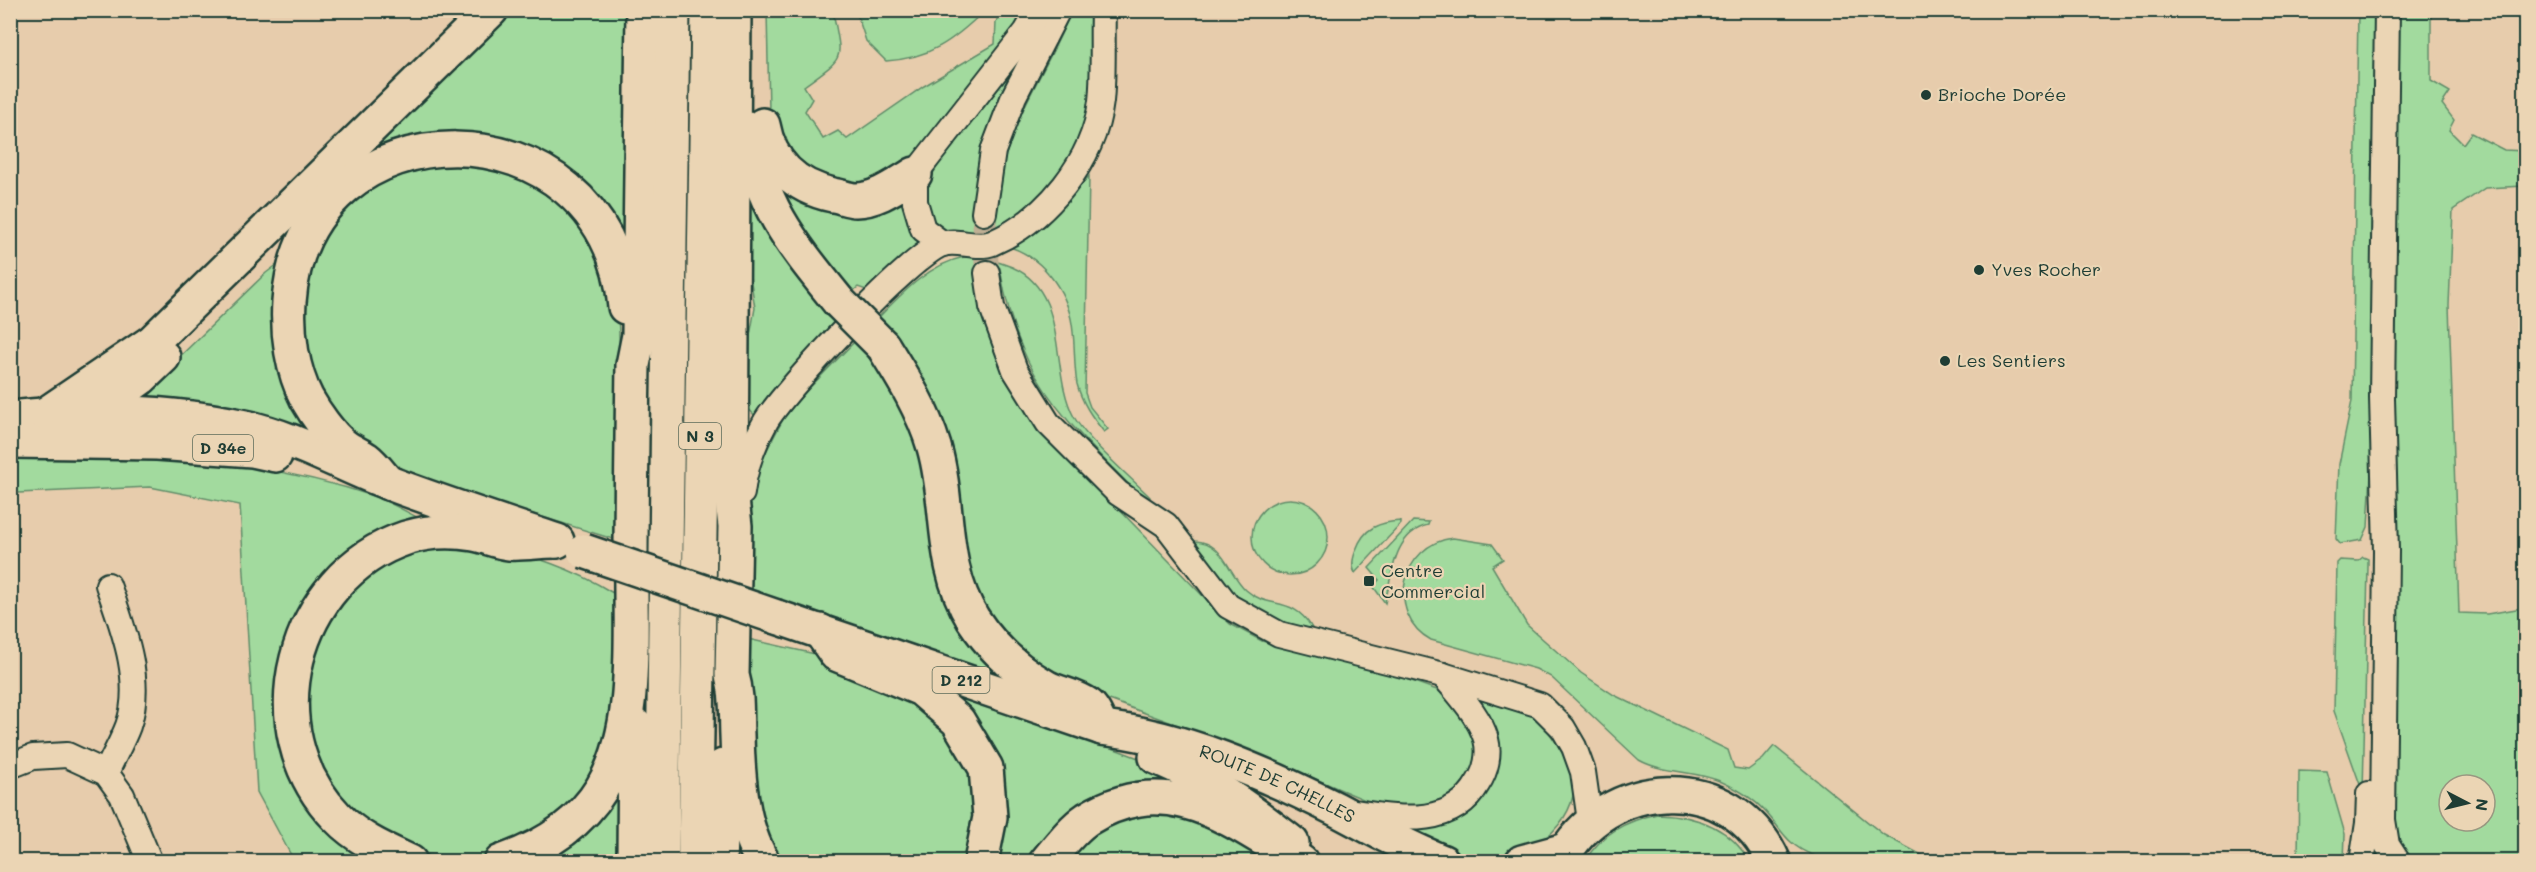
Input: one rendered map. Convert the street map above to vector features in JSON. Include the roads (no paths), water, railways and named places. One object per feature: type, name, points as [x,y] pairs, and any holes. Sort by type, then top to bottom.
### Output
[{"type":"main road","points":[[50,427],[152,342],[491,10]]},
{"type":"main road","points":[[501,861],[547,842],[570,826],[589,805],[602,788],[611,767],[629,706],[633,365],[639,335],[643,10]]},
{"type":"main road","name":"N 3","points":[[662,861],[673,10]]},
{"type":"main road","name":"N 3","points":[[695,861],[708,10]]},
{"type":"main road","points":[[734,10],[731,490],[735,526],[732,675],[738,696],[737,735],[741,794],[763,861]]},
{"type":"main road","points":[[753,10],[754,104],[748,126],[753,161],[762,189],[789,241],[839,302],[882,346],[914,394],[934,446],[941,480],[948,557],[958,589],[973,619],[992,645],[1016,668],[1048,688],[1089,705],[1102,728]]},
{"type":"main road","points":[[754,104],[762,121],[766,144],[778,165],[795,179],[819,192],[857,200],[882,193],[915,174]]},
{"type":"main road","points":[[388,483],[367,460],[342,444],[308,399],[292,354],[288,332],[290,289],[294,268],[312,225],[332,200],[356,180],[384,164],[415,152],[470,148],[519,160],[565,185],[599,226],[609,244],[624,290],[626,333],[633,365]]},
{"type":"main road","points":[[95,413],[141,378],[295,234],[312,225]]},
{"type":"main road","name":"D 34e","points":[[10,441],[95,413],[172,415],[247,428],[317,450],[388,483]]},
{"type":"main road","name":"D 34e","points":[[10,418],[50,427],[157,443],[252,450],[388,483],[569,546]]},
{"type":"main road","points":[[410,861],[367,842],[337,817],[324,801],[303,764],[294,736],[290,707],[298,649],[308,624],[322,601],[360,563],[383,548],[408,538],[443,531],[474,534],[509,543],[569,546]]},
{"type":"main road","name":"D 212","points":[[569,546],[820,631]]},
{"type":"main road","points":[[820,631],[836,654],[921,689],[958,721],[986,768],[990,817],[981,861]]},
{"type":"main road","name":"ROUTE DE CHELLES","points":[[820,631],[1102,728],[1131,731],[1251,769],[1411,849],[1443,861]]},
{"type":"main road","points":[[719,861],[725,694],[732,675]]},
{"type":"main road","points":[[629,706],[635,719],[634,861]]},
{"type":"main road","name":"ROUTE DE CHELLES","points":[[1102,728],[1126,745],[1185,769],[1242,804],[1316,861]]},
{"type":"main road","points":[[1522,861],[1563,856],[1590,821],[1624,801],[1644,795],[1685,794],[1726,808],[1759,836],[1779,859]]},
{"type":"main road","points":[[1046,861],[1086,820],[1129,800],[1166,797],[1207,807],[1301,861]]},
{"type":"street","points":[[943,244],[923,229],[915,202],[915,174],[1026,32],[1039,10]]},
{"type":"street","points":[[984,213],[993,151],[1014,96],[1058,10]]},
{"type":"street","points":[[735,526],[745,470],[752,447],[783,395],[910,268],[943,244],[989,244],[1025,224],[1062,190],[1091,140],[1101,102],[1103,10]]},
{"type":"street","points":[[2386,10],[2382,399],[2386,551],[2384,820],[2387,845],[2397,861]]},
{"type":"street","points":[[987,273],[993,307],[1015,370],[1048,423],[1118,493],[1166,525],[1228,606],[1279,633],[1334,650],[1443,675],[1540,705],[1551,714],[1574,747],[1583,772],[1590,821]]},
{"type":"street","points":[[2362,861],[2368,822],[2373,552],[2382,399]]},
{"type":"street","points":[[106,773],[128,725],[133,699],[128,642],[108,585]]},
{"type":"street","points":[[1335,809],[1404,819],[1424,818],[1441,814],[1461,803],[1476,788],[1484,774],[1486,740],[1478,721],[1443,675]]},
{"type":"street","points":[[10,766],[33,757],[67,755],[106,773],[122,795],[150,861]]},
{"type":"tunnel","points":[[984,213],[987,273]]},
{"type":"place","name":"Brioche Dorée","points":[[1926,95]]},
{"type":"place","name":"Yves Rocher","points":[[1979,270]]},
{"type":"place","name":"Les Sentiers","points":[[1945,361]]},
{"type":"place","name":"Centre Commercial","points":[[1369,581]]}]
